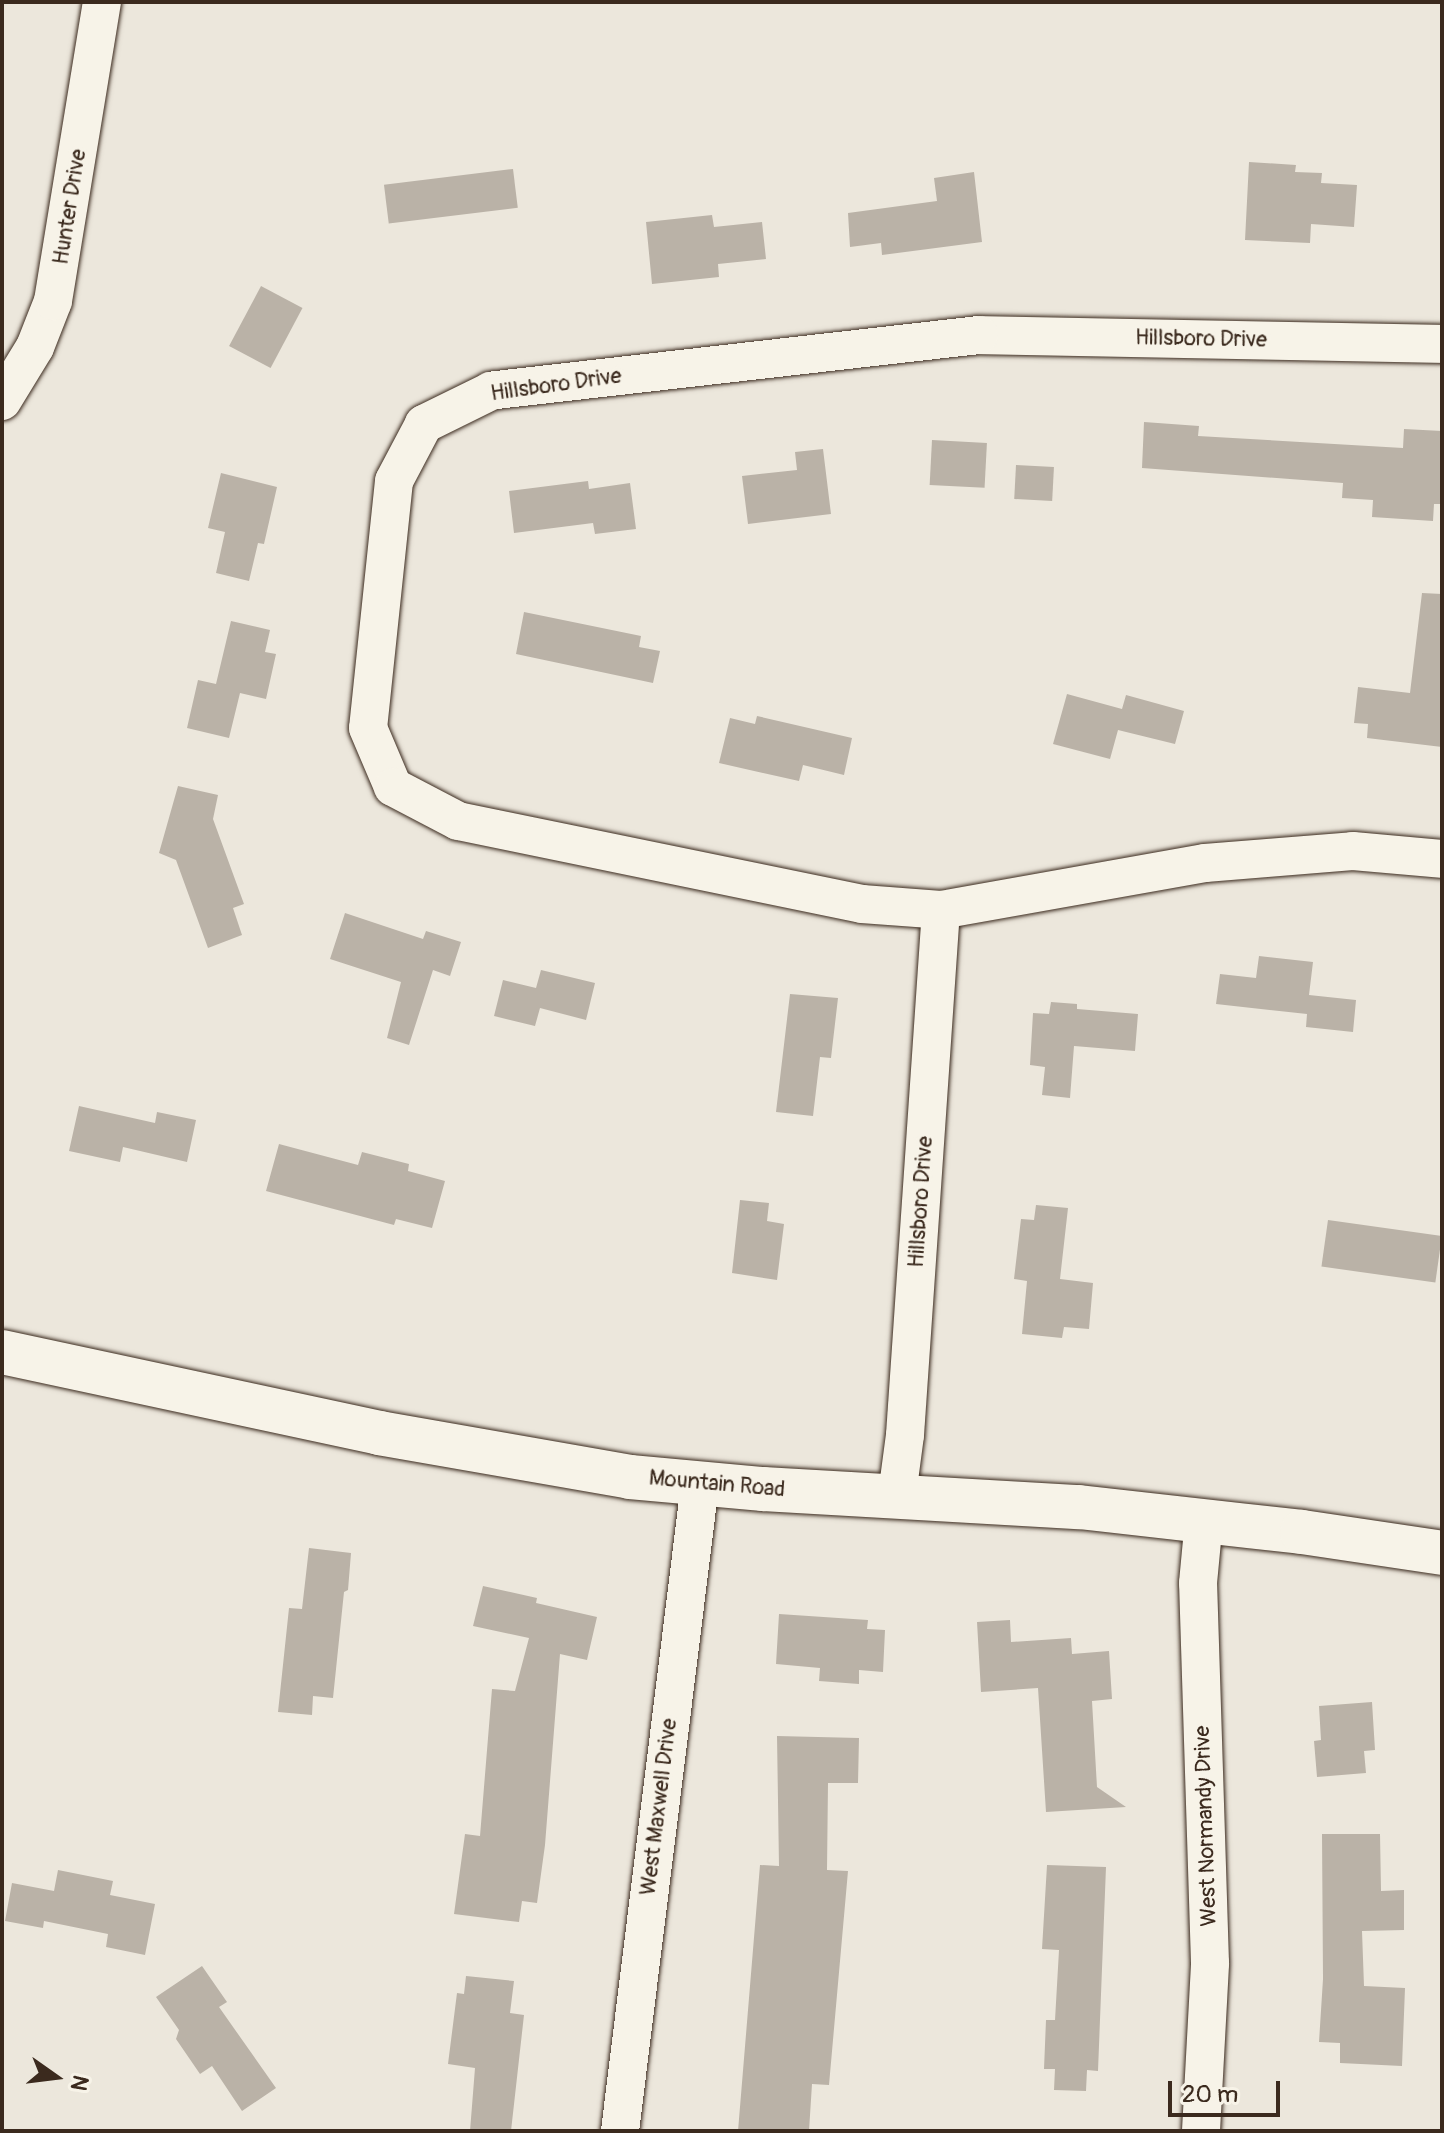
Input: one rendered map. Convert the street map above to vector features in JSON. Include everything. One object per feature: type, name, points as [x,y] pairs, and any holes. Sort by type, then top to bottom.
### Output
[{"type":"main road","name":"Mountain Road","points":[[2,1352],[504,1457],[700,1484],[897,1495],[1204,1520],[1442,1553]]},
{"type":"street","name":"Hunter Drive","points":[[2,401],[35,347],[56,290],[102,2]]},
{"type":"street","name":"Hillsboro Drive","points":[[1442,344],[979,335],[491,391],[424,424],[394,481],[368,728],[393,787],[458,821],[862,904],[941,910],[1205,863],[1353,851],[1442,859]]},
{"type":"street","name":"Hillsboro Drive","points":[[897,1495],[941,910]]},
{"type":"street","name":"West Maxwell Drive","points":[[620,2131],[700,1484]]},
{"type":"street","name":"West Normandy Drive","points":[[1201,2131],[1210,1963],[1198,1583],[1204,1520]]},
{"type":"building","points":[[1249,162],[1296,165],[1295,172],[1322,173],[1321,183],[1357,185],[1354,227],[1311,224],[1310,243],[1245,240]]},
{"type":"building","points":[[513,169],[518,208],[389,224],[384,185]]},
{"type":"building","points":[[974,172],[982,242],[882,255],[881,243],[850,247],[848,213],[937,201],[934,178]]},
{"type":"building","points":[[712,215],[714,227],[762,222],[766,259],[718,264],[719,277],[652,284],[646,222]]},
{"type":"building","points":[[261,286],[302,308],[271,368],[229,346]]},
{"type":"building","points":[[1144,422],[1199,426],[1198,436],[1403,448],[1404,429],[1442,431],[1442,504],[1434,504],[1433,521],[1372,517],[1373,500],[1342,498],[1343,483],[1142,468]]},
{"type":"building","points":[[932,440],[987,443],[985,488],[930,485]]},
{"type":"building","points":[[823,449],[831,514],[748,524],[742,476],[797,470],[795,452]]},
{"type":"building","points":[[1016,465],[1054,467],[1052,501],[1014,499]]},
{"type":"building","points":[[221,473],[277,487],[264,544],[258,543],[249,581],[216,573],[225,532],[208,528]]},
{"type":"building","points":[[588,481],[589,489],[630,483],[636,529],[595,534],[593,523],[514,533],[509,491]]},
{"type":"building","points":[[1422,593],[1442,594],[1442,747],[1367,738],[1368,724],[1354,723],[1358,687],[1410,693]]},
{"type":"building","points":[[524,612],[641,636],[639,647],[660,651],[653,683],[516,654]]},
{"type":"building","points":[[231,621],[270,630],[265,652],[276,654],[266,699],[240,693],[229,738],[187,728],[198,680],[216,684]]},
{"type":"building","points":[[1067,694],[1122,709],[1126,695],[1184,711],[1175,744],[1118,730],[1110,759],[1053,744]]},
{"type":"building","points":[[757,716],[852,738],[844,775],[803,765],[799,781],[719,763],[730,718],[755,724]]},
{"type":"building","points":[[178,786],[218,795],[213,819],[244,904],[233,908],[242,935],[208,948],[176,860],[159,853]]},
{"type":"building","points":[[345,913],[423,939],[426,931],[461,942],[450,976],[433,970],[409,1045],[387,1038],[401,982],[330,959]]},
{"type":"building","points":[[1259,956],[1313,962],[1309,995],[1356,1000],[1353,1032],[1306,1027],[1307,1014],[1216,1004],[1220,974],[1256,978]]},
{"type":"building","points":[[541,970],[595,983],[586,1020],[540,1008],[535,1026],[494,1016],[503,980],[536,988]]},
{"type":"building","points":[[790,994],[838,998],[831,1058],[820,1057],[813,1116],[776,1112]]},
{"type":"building","points":[[1051,1002],[1077,1004],[1077,1009],[1138,1014],[1135,1051],[1074,1046],[1070,1098],[1042,1095],[1045,1067],[1030,1065],[1033,1013],[1049,1014]]},
{"type":"building","points":[[79,1106],[155,1123],[157,1112],[196,1120],[187,1162],[123,1147],[120,1162],[69,1151]]},
{"type":"building","points":[[279,1144],[358,1165],[362,1152],[409,1164],[408,1171],[445,1181],[432,1228],[396,1219],[394,1225],[266,1191]]},
{"type":"building","points":[[740,1200],[769,1203],[767,1221],[784,1224],[777,1280],[732,1273]]},
{"type":"building","points":[[1036,1205],[1068,1208],[1060,1279],[1093,1283],[1089,1329],[1064,1327],[1062,1338],[1022,1334],[1027,1281],[1014,1279],[1021,1219],[1034,1220]]},
{"type":"building","points":[[1328,1220],[1442,1236],[1435,1283],[1321,1267]]},
{"type":"building","points":[[309,1548],[351,1553],[333,1698],[313,1696],[312,1715],[278,1712],[289,1608],[302,1609]]},
{"type":"building","points":[[483,1586],[537,1598],[536,1603],[597,1617],[587,1660],[560,1654],[545,1845],[537,1903],[522,1901],[519,1922],[454,1914],[465,1834],[480,1836],[492,1689],[515,1691],[529,1638],[473,1626]]},
{"type":"building","points":[[779,1614],[868,1620],[867,1629],[885,1630],[883,1672],[859,1670],[859,1684],[819,1681],[820,1668],[776,1664]]},
{"type":"building","points":[[1010,1620],[1011,1642],[1071,1638],[1072,1654],[1109,1651],[1112,1699],[1092,1701],[1097,1787],[1126,1807],[1046,1812],[1038,1688],[981,1692],[977,1622]]},
{"type":"building","points":[[1372,1702],[1375,1750],[1364,1751],[1366,1773],[1317,1777],[1314,1741],[1321,1740],[1319,1706]]},
{"type":"building","points":[[777,1736],[859,1738],[858,1783],[828,1783],[827,1870],[848,1871],[829,2085],[812,2084],[809,2131],[738,2131],[760,1865],[779,1866]]},
{"type":"building","points":[[1322,1834],[1380,1834],[1381,1891],[1404,1890],[1404,1930],[1362,1931],[1364,1986],[1405,1988],[1402,2066],[1340,2063],[1340,2043],[1319,2042],[1323,1979]]},
{"type":"building","points":[[1047,1865],[1106,1867],[1098,2071],[1087,2070],[1086,2091],[1054,2090],[1055,2069],[1044,2069],[1046,2020],[1055,2020],[1059,1950],[1042,1949]]},
{"type":"building","points":[[58,1870],[113,1881],[110,1895],[155,1904],[145,1955],[106,1947],[108,1934],[44,1921],[43,1928],[5,1921],[12,1883],[54,1891]]},
{"type":"building","points":[[202,1966],[227,2002],[219,2007],[276,2088],[242,2111],[212,2066],[200,2074],[176,2039],[179,2030],[156,1997]]},
{"type":"building","points":[[466,1976],[514,1981],[510,2013],[524,2015],[511,2131],[470,2131],[475,2068],[448,2064],[457,1993],[464,1994]]}]
